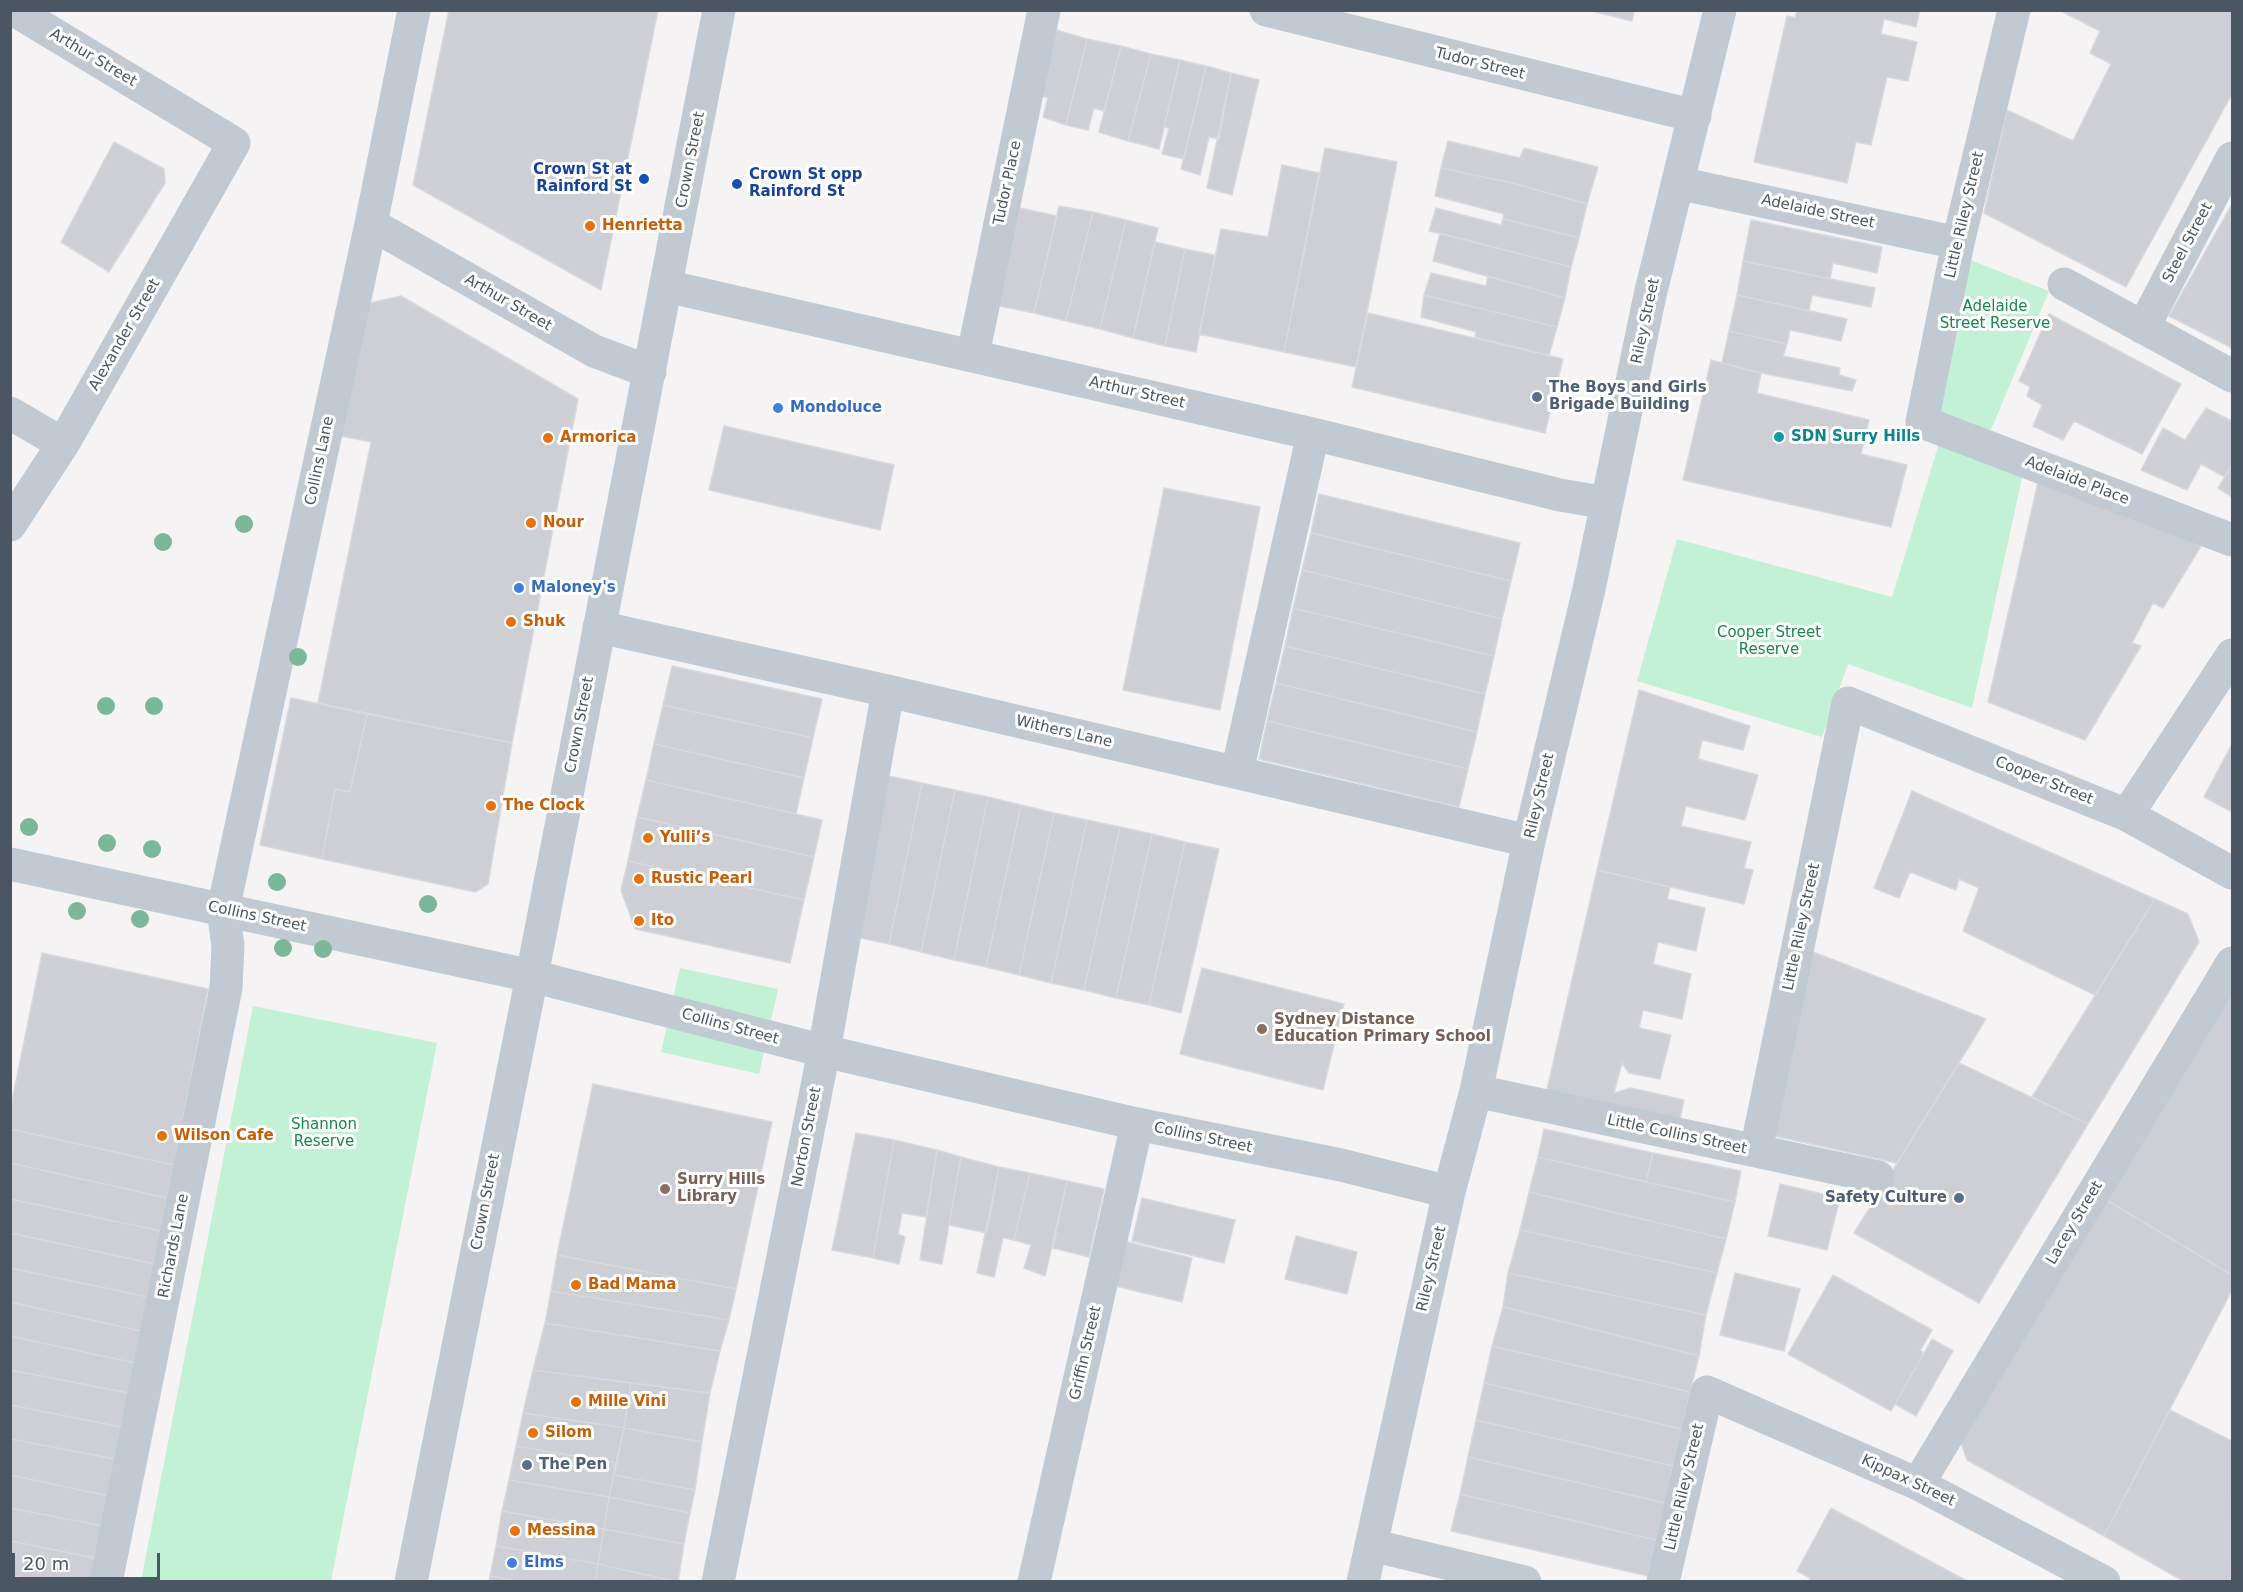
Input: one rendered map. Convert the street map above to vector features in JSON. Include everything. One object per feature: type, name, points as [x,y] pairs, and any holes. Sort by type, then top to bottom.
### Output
[{"type":"street","name":"Arthur Street","points":[[14,10],[234,143]]},
{"type":"street","name":"Collins Lane","points":[[223,910],[371,224],[414,10]]},
{"type":"street","name":"Crown Street","points":[[411,1581],[532,976],[719,10]]},
{"type":"street","name":"Tudor Place","points":[[973,355],[1044,10]]},
{"type":"street","name":"Tudor Street","points":[[1266,10],[1695,116]]},
{"type":"street","name":"Riley Street","points":[[1363,1581],[1449,1192],[1476,1091],[1529,841],[1589,589],[1650,295],[1720,10]]},
{"type":"street","name":"Little Riley Street","points":[[1922,422],[1958,243],[2014,10]]},
{"type":"street","name":"Alexander Street","points":[[10,525],[63,444],[234,143]]},
{"type":"street","name":"Steel Street","points":[[2143,328],[2232,158]]},
{"type":"street","name":"Adelaide Street","points":[[1678,183],[1958,243]]},
{"type":"street","name":"Arthur Street","points":[[371,224],[594,351],[650,372]]},
{"type":"street","points":[[2064,284],[2232,376]]},
{"type":"street","name":"Arthur Street","points":[[666,286],[1313,434],[1560,495],[1607,503]]},
{"type":"street","points":[[10,413],[63,444]]},
{"type":"street","name":"Adelaide Place","points":[[1922,422],[2232,540]]},
{"type":"street","points":[[1237,772],[1313,434]]},
{"type":"street","name":"Withers Lane","points":[[599,627],[888,691],[1529,841]]},
{"type":"street","points":[[2127,815],[2232,655]]},
{"type":"street","name":"Norton Street","points":[[718,1581],[824,1051],[888,691]]},
{"type":"street","name":"Little Riley Street","points":[[1756,1151],[1848,703]]},
{"type":"street","name":"Cooper Street","points":[[1848,703],[2127,815],[2232,873]]},
{"type":"street","name":"Collins Street","points":[[10,864],[532,976],[824,1051],[1137,1124],[1341,1165],[1449,1192]]},
{"type":"street","name":"Richards Lane","points":[[106,1581],[225,988],[228,946],[223,910]]},
{"type":"street","name":"Lacey Street","points":[[1918,1484],[2232,963]]},
{"type":"street","name":"Little Collins Street","points":[[1476,1091],[1878,1177]]},
{"type":"street","name":"Griffin Street","points":[[1034,1581],[1137,1124]]},
{"type":"street","name":"Little Riley Street","points":[[1663,1581],[1707,1392]]},
{"type":"street","name":"Kippax Street","points":[[1707,1392],[1918,1484],[2104,1581]]},
{"type":"street","points":[[1371,1545],[1525,1581]]},
{"type":"green space","name":"Adelaide Street Reserve","points":[[1965,258],[2049,291],[1988,437],[1932,417]]},
{"type":"green space","name":"Cooper Street Reserve","points":[[1940,440],[2023,473],[1972,708],[1848,664],[1822,737],[1637,681],[1677,539],[1892,597]]},
{"type":"green space","points":[[680,968],[778,989],[759,1074],[661,1052]]},
{"type":"green space","name":"Shannon Reserve","points":[[253,1006],[437,1043],[331,1581],[141,1581]]},
{"type":"building","points":[[449,10],[658,10],[601,290],[413,185]]},
{"type":"building","points":[[1588,10],[1634,10],[1632,21]]},
{"type":"building","points":[[1797,10],[1920,10],[1916,27],[1884,19],[1881,34],[1917,42],[1908,81],[1887,77],[1871,145],[1856,142],[1847,183],[1754,162],[1787,16],[1795,18]]},
{"type":"building","points":[[2059,10],[2232,10],[2232,94],[2126,287],[1984,213],[2007,110],[2073,141],[2111,64],[2090,53],[2100,31]]},
{"type":"building","points":[[1053,29],[1087,39],[1066,125],[1043,117],[1048,98],[1038,94]]},
{"type":"building","points":[[1087,39],[1121,46],[1104,111],[1094,108],[1088,130],[1066,125]]},
{"type":"building","points":[[1121,46],[1151,54],[1128,141],[1099,132]]},
{"type":"building","points":[[1151,54],[1180,60],[1159,149],[1128,141]]},
{"type":"building","points":[[1180,60],[1206,66],[1184,159],[1162,154],[1169,128],[1164,127]]},
{"type":"building","points":[[1206,66],[1231,73],[1219,139],[1209,137],[1200,175],[1181,169]]},
{"type":"building","points":[[1231,73],[1259,80],[1232,195],[1207,188]]},
{"type":"building","points":[[1448,141],[1520,158],[1524,148],[1598,167],[1587,204],[1512,183],[1441,168]]},
{"type":"building","points":[[114,142],[164,169],[165,183],[109,272],[61,242]]},
{"type":"building","points":[[1325,148],[1397,162],[1356,367],[1284,352]]},
{"type":"building","points":[[1282,165],[1319,173],[1284,352],[1199,334],[1221,229],[1268,237]]},
{"type":"building","points":[[1441,168],[1512,183],[1587,204],[1579,238],[1503,219],[1504,214],[1435,196]]},
{"type":"building","points":[[2232,204],[2232,348],[2169,316]]},
{"type":"building","points":[[1059,206],[1093,212],[1066,321],[1034,313]]},
{"type":"building","points":[[1020,208],[1057,216],[1034,313],[999,306]]},
{"type":"building","points":[[1436,208],[1501,225],[1503,219],[1579,238],[1571,267],[1429,231]]},
{"type":"building","points":[[1093,212],[1126,220],[1100,329],[1066,321]]},
{"type":"building","points":[[1126,220],[1158,228],[1133,338],[1100,329]]},
{"type":"building","points":[[1751,220],[1882,247],[1877,273],[1833,263],[1830,279],[1743,261]]},
{"type":"building","points":[[1440,233],[1571,267],[1565,298],[1433,261]]},
{"type":"building","points":[[1155,242],[1185,249],[1165,346],[1133,338]]},
{"type":"building","points":[[1185,249],[1215,255],[1196,352],[1165,346]]},
{"type":"building","points":[[1743,261],[1875,288],[1871,307],[1812,295],[1809,311],[1737,295]]},
{"type":"building","points":[[1431,273],[1486,286],[1488,276],[1565,298],[1557,327],[1424,295]]},
{"type":"building","points":[[1424,295],[1557,327],[1549,355],[1475,337],[1476,332],[1421,317]]},
{"type":"building","points":[[1737,295],[1847,319],[1841,341],[1790,330],[1787,344],[1729,331]]},
{"type":"building","points":[[401,296],[578,399],[512,743],[318,703],[371,442],[341,436],[370,303]]},
{"type":"building","points":[[1368,313],[1563,359],[1545,433],[1352,387]]},
{"type":"building","points":[[2049,314],[2181,384],[2142,454],[2074,421],[2063,440],[2033,426],[2042,405],[2027,396],[2030,387],[2019,381]]},
{"type":"building","points":[[1729,331],[1787,344],[1783,356],[1840,368],[1839,375],[1856,380],[1852,391],[1722,363]]},
{"type":"building","name":"SDN Surry Hills","points":[[1711,360],[1761,373],[1757,393],[1869,420],[1861,454],[1907,465],[1891,527],[1683,480]]},
{"type":"building","points":[[2206,408],[2232,421],[2232,465],[2225,477],[2201,464],[2187,490],[2141,470],[2163,428],[2185,440]]},
{"type":"building","points":[[724,426],[894,465],[880,530],[709,490]]},
{"type":"building","points":[[2232,465],[2232,497],[2218,488]]},
{"type":"building","points":[[2038,482],[2203,543],[2163,608],[2153,603],[2132,643],[2141,646],[2085,740],[1988,702]]},
{"type":"building","points":[[1164,488],[1260,507],[1220,710],[1123,690]]},
{"type":"building","points":[[1319,494],[1520,543],[1511,581],[1311,533]]},
{"type":"building","points":[[1311,533],[1511,581],[1502,619],[1302,570]]},
{"type":"building","points":[[1302,570],[1502,619],[1494,656],[1293,608]]},
{"type":"building","points":[[1293,608],[1494,656],[1485,694],[1285,646]]},
{"type":"building","points":[[1285,646],[1485,694],[1477,732],[1276,683]]},
{"type":"building","points":[[672,666],[822,699],[813,738],[663,705]]},
{"type":"building","points":[[1276,683],[1477,732],[1468,769],[1267,721]]},
{"type":"building","points":[[1639,690],[1750,726],[1743,750],[1702,740],[1698,759],[1758,775],[1745,820],[1686,806],[1681,826],[1751,842],[1744,868],[1753,870],[1744,904],[1597,870]]},
{"type":"building","points":[[291,698],[367,714],[350,792],[335,789],[322,859],[260,845]]},
{"type":"building","points":[[663,705],[813,738],[804,778],[654,744]]},
{"type":"building","points":[[367,714],[512,743],[488,884],[475,892],[322,859],[335,789],[350,792]]},
{"type":"building","points":[[1267,721],[1468,769],[1459,807],[1259,759]]},
{"type":"building","points":[[654,744],[804,778],[796,814],[646,780]]},
{"type":"building","points":[[2232,744],[2232,812],[2204,797]]},
{"type":"building","points":[[889,776],[922,783],[889,944],[856,937]]},
{"type":"building","points":[[646,780],[822,820],[814,857],[637,817]]},
{"type":"building","points":[[922,783],[955,790],[921,952],[889,944]]},
{"type":"building","points":[[955,790],[988,797],[954,960],[921,952]]},
{"type":"building","points":[[1912,791],[2155,899],[2095,995],[1963,931],[1979,888],[1959,879],[1956,890],[1910,872],[1899,898],[1874,888]]},
{"type":"building","points":[[988,797],[1021,805],[986,967],[954,960]]},
{"type":"building","points":[[1021,805],[1054,813],[1019,975],[986,967]]},
{"type":"building","points":[[1054,813],[1087,820],[1051,983],[1019,975]]},
{"type":"building","points":[[637,817],[814,857],[804,900],[628,861]]},
{"type":"building","points":[[1087,820],[1120,827],[1084,990],[1051,983]]},
{"type":"building","points":[[1120,827],[1152,834],[1116,998],[1084,990]]},
{"type":"building","points":[[1152,834],[1185,842],[1149,1005],[1116,998]]},
{"type":"building","points":[[1185,842],[1219,849],[1181,1013],[1149,1005]]},
{"type":"building","points":[[628,861],[804,900],[790,963],[635,929],[621,890]]},
{"type":"building","points":[[1597,870],[1670,887],[1667,899],[1705,908],[1696,951],[1658,942],[1653,964],[1691,974],[1682,1019],[1643,1010],[1639,1028],[1671,1035],[1660,1079],[1629,1073],[1622,1063],[1614,1093],[1631,1088],[1684,1100],[1679,1124],[1546,1094]]},
{"type":"building","points":[[2155,899],[2188,914],[2199,942],[2088,1124],[2032,1097]]},
{"type":"building","points":[[1808,950],[1986,1019],[1897,1163],[1766,1134]]},
{"type":"building","points":[[42,953],[208,989],[174,1165],[10,1129],[10,1111]]},
{"type":"building","name":"Sydney Distance Education Primary School","points":[[1202,968],[1344,1004],[1323,1090],[1180,1054]]},
{"type":"building","points":[[2232,983],[2232,1275],[2103,1198]]},
{"type":"building","name":"Safety Culture","points":[[1959,1063],[2088,1124],[1979,1303],[1854,1233]]},
{"type":"building","name":"Surry Hills Library","points":[[593,1084],[772,1122],[736,1289],[557,1255]]},
{"type":"building","points":[[10,1129],[174,1165],[167,1198],[10,1163]]},
{"type":"building","points":[[1544,1129],[1653,1153],[1646,1182],[1538,1157]]},
{"type":"building","points":[[856,1133],[894,1140],[873,1258],[832,1250]]},
{"type":"building","points":[[894,1140],[937,1150],[926,1217],[902,1213],[898,1234],[905,1237],[899,1264],[873,1258]]},
{"type":"building","points":[[937,1150],[961,1157],[942,1264],[920,1260]]},
{"type":"building","points":[[1653,1153],[1741,1171],[1735,1202],[1646,1182]]},
{"type":"building","points":[[961,1157],[999,1167],[987,1233],[949,1225]]},
{"type":"building","points":[[1538,1157],[1735,1202],[1726,1239],[1529,1192]]},
{"type":"building","points":[[10,1163],[167,1198],[161,1231],[10,1199]]},
{"type":"building","points":[[999,1167],[1030,1173],[1014,1240],[1003,1238],[994,1277],[977,1273]]},
{"type":"building","points":[[1030,1173],[1067,1181],[1045,1276],[1024,1268],[1031,1245],[1014,1240]]},
{"type":"building","points":[[1067,1181],[1104,1189],[1089,1257],[1053,1248]]},
{"type":"building","points":[[1780,1184],[1840,1198],[1827,1250],[1768,1236]]},
{"type":"building","points":[[1529,1192],[1726,1239],[1717,1273],[1520,1230]]},
{"type":"building","points":[[1142,1198],[1235,1220],[1224,1263],[1132,1241]]},
{"type":"building","points":[[2103,1198],[2232,1275],[2232,1290],[2104,1536],[1967,1460],[1959,1437]]},
{"type":"building","points":[[10,1199],[161,1231],[155,1264],[10,1233]]},
{"type":"building","points":[[1520,1230],[1717,1273],[1706,1315],[1508,1273]]},
{"type":"building","points":[[10,1233],[155,1264],[148,1297],[10,1268]]},
{"type":"building","points":[[1296,1236],[1357,1252],[1347,1294],[1285,1279]]},
{"type":"building","points":[[1127,1242],[1192,1258],[1182,1302],[1115,1286]]},
{"type":"building","points":[[557,1255],[736,1289],[729,1320],[551,1291]]},
{"type":"building","points":[[10,1268],[148,1297],[141,1331],[10,1302]]},
{"type":"building","points":[[1508,1273],[1706,1315],[1699,1356],[1503,1307]]},
{"type":"building","points":[[1735,1273],[1800,1289],[1784,1351],[1720,1335]]},
{"type":"building","points":[[1833,1275],[1932,1330],[1920,1351],[1924,1353],[1891,1411],[1788,1354]]},
{"type":"building","points":[[551,1291],[729,1320],[720,1351],[545,1323]]},
{"type":"building","points":[[10,1302],[141,1331],[135,1363],[10,1336]]},
{"type":"building","points":[[1503,1307],[1699,1356],[1690,1392],[1492,1346]]},
{"type":"building","points":[[545,1323],[720,1351],[710,1393],[533,1370]]},
{"type":"building","points":[[10,1336],[135,1363],[129,1393],[10,1370]]},
{"type":"building","points":[[1932,1339],[1953,1351],[1916,1416],[1895,1404]]},
{"type":"building","points":[[1492,1346],[1690,1392],[1682,1429],[1484,1383]]},
{"type":"building","points":[[10,1370],[129,1393],[121,1427],[10,1405]]},
{"type":"building","name":"Mille Vini","points":[[533,1370],[631,1383],[624,1428],[523,1413]]},
{"type":"building","points":[[631,1383],[710,1393],[702,1442],[624,1428]]},
{"type":"building","points":[[1484,1383],[1682,1429],[1673,1466],[1476,1420]]},
{"type":"building","points":[[10,1405],[121,1427],[115,1459],[10,1439]]},
{"type":"building","points":[[2170,1410],[2232,1441],[2231,1582],[2185,1582],[2104,1536]]},
{"type":"building","points":[[523,1413],[624,1428],[616,1463],[516,1446]]},
{"type":"building","points":[[1476,1420],[1673,1466],[1665,1503],[1468,1457]]},
{"type":"building","points":[[624,1428],[702,1442],[695,1490],[614,1475]]},
{"type":"building","points":[[10,1439],[115,1459],[109,1496],[10,1475]]},
{"type":"building","points":[[516,1446],[616,1463],[609,1497],[509,1480]]},
{"type":"building","points":[[1468,1457],[1665,1503],[1656,1540],[1460,1494]]},
{"type":"building","points":[[10,1475],[109,1496],[103,1526],[10,1508]]},
{"type":"building","points":[[614,1475],[695,1490],[690,1513],[609,1497]]},
{"type":"building","points":[[509,1480],[609,1497],[604,1529],[502,1511]]},
{"type":"building","points":[[1460,1494],[1656,1540],[1648,1576],[1451,1531]]},
{"type":"building","points":[[609,1497],[690,1513],[684,1544],[604,1529]]},
{"type":"building","points":[[10,1508],[103,1526],[95,1558],[10,1541]]},
{"type":"building","points":[[1831,1508],[1969,1582],[1808,1582],[1810,1578],[1797,1571]]},
{"type":"building","points":[[502,1511],[604,1529],[598,1564],[496,1546]]},
{"type":"building","points":[[604,1529],[684,1544],[678,1582],[598,1564]]},
{"type":"building","points":[[10,1541],[95,1558],[91,1582],[44,1582],[10,1575]]},
{"type":"building","points":[[496,1546],[598,1564],[595,1582],[525,1582],[490,1576]]},
{"type":"building","points":[[598,1564],[677,1582],[595,1582]]},
{"type":"building","points":[[10,1575],[44,1582],[10,1582]]},
{"type":"building","points":[[490,1576],[525,1582],[489,1582]]},
{"type":"place","name":"Crown St at Rainford St","points":[[644,179]]},
{"type":"place","name":"Crown St opp Rainford St","points":[[737,184]]},
{"type":"place","name":"Henrietta","points":[[590,226]]},
{"type":"place","name":"The Boys and Girls Brigade Building","points":[[1537,397]]},
{"type":"place","name":"Mondoluce","points":[[778,408]]},
{"type":"place","name":"SDN Surry Hills","points":[[1779,437]]},
{"type":"place","name":"Armorica","points":[[548,438]]},
{"type":"place","name":"Nour","points":[[531,523]]},
{"type":"place","name":"Maloney's","points":[[519,588]]},
{"type":"place","name":"Shuk","points":[[511,622]]},
{"type":"place","name":"The Clock","points":[[491,806]]},
{"type":"place","name":"Yulli’s","points":[[648,838]]},
{"type":"place","name":"Rustic Pearl","points":[[639,879]]},
{"type":"place","name":"Ito","points":[[639,921]]},
{"type":"place","name":"Sydney Distance Education Primary School","points":[[1262,1029]]},
{"type":"place","name":"Wilson Cafe","points":[[162,1136]]},
{"type":"place","name":"Surry Hills Library","points":[[665,1189]]},
{"type":"place","name":"Safety Culture","points":[[1959,1198]]},
{"type":"place","name":"Bad Mama","points":[[576,1285]]},
{"type":"place","name":"Mille Vini","points":[[576,1402]]},
{"type":"place","name":"Silom","points":[[533,1433]]},
{"type":"place","name":"The Pen","points":[[527,1465]]},
{"type":"place","name":"Messina","points":[[515,1531]]},
{"type":"place","name":"Elms","points":[[512,1563]]}]
